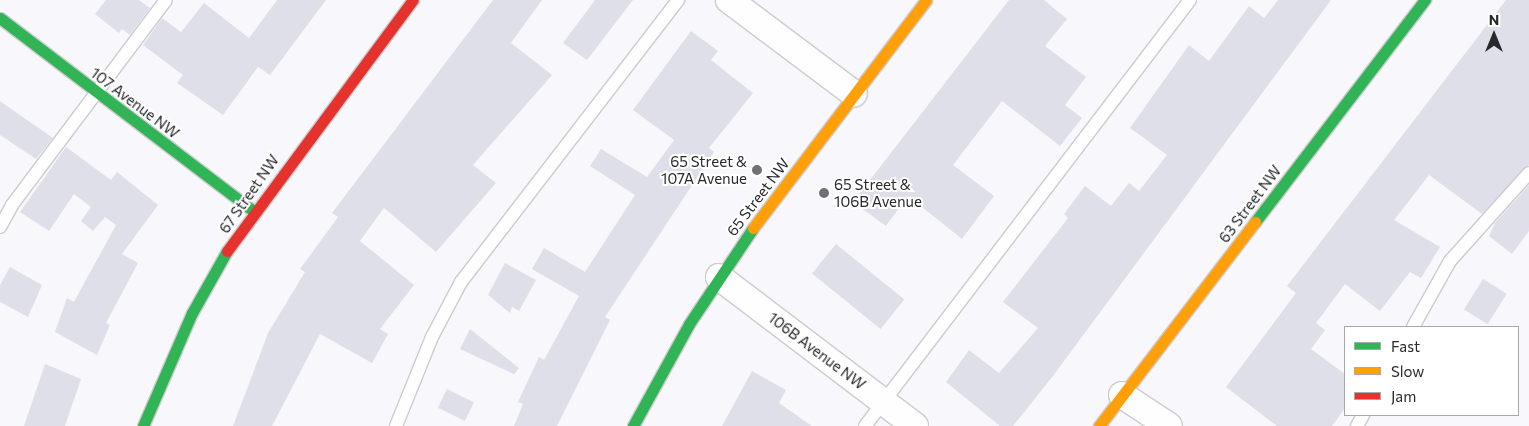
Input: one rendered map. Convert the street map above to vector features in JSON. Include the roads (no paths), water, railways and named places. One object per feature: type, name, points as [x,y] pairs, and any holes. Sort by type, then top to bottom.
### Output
[{"type":"street","name":"67 Street NW","points":[[143,426],[192,313],[253,211],[413,0]]},
{"type":"street","points":[[729,0],[854,94]]},
{"type":"street","name":"65 Street NW","points":[[634,426],[720,277],[854,94],[926,0]]},
{"type":"street","name":"63 Street NW","points":[[1099,426],[1425,0]]},
{"type":"street","name":"107 Avenue NW","points":[[0,18],[253,211]]},
{"type":"street","name":"106B Avenue NW","points":[[720,277],[915,426]]},
{"type":"street","points":[[1122,395],[1169,426]]},
{"type":"lane","points":[[0,228],[96,91],[166,0]]},
{"type":"lane","points":[[396,426],[432,336],[461,282],[678,0]]},
{"type":"lane","points":[[865,426],[882,401],[1190,0]]},
{"type":"lane","points":[[1414,326],[1450,261],[1529,173]]},
{"type":"place","name":"65 Street & 107A Avenue","points":[[757,170]]},
{"type":"place","name":"65 Street & 106B Avenue","points":[[824,193]]}]
